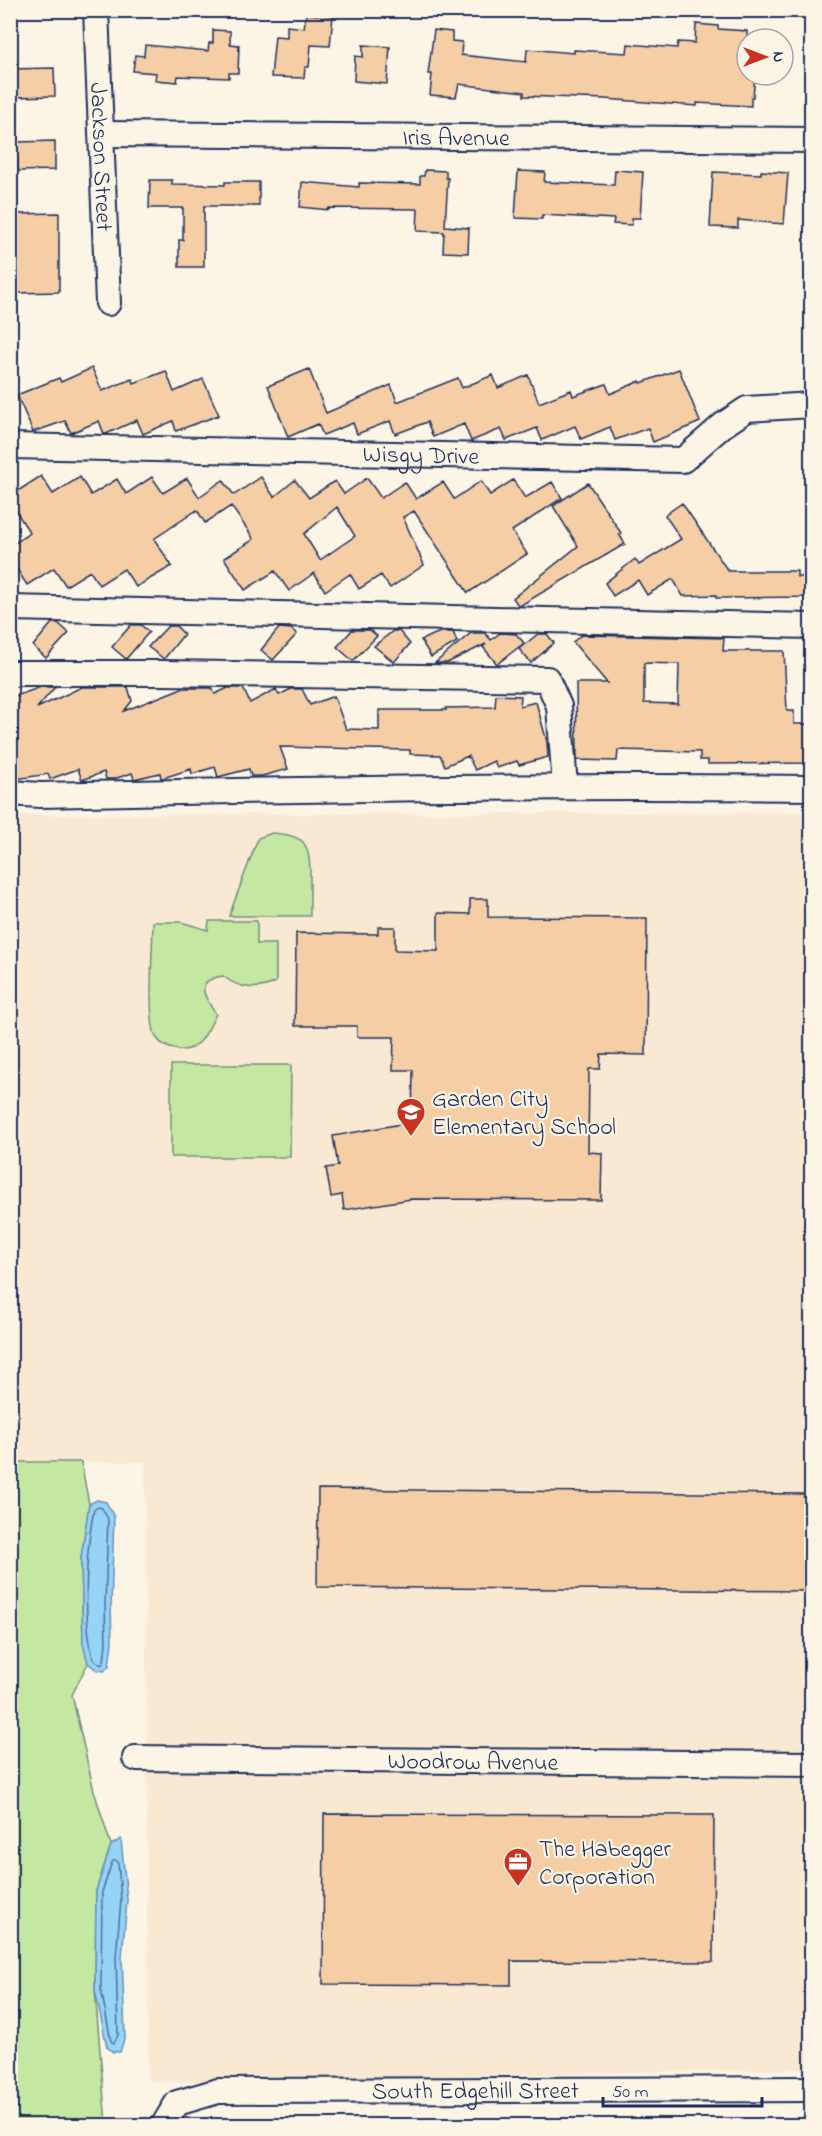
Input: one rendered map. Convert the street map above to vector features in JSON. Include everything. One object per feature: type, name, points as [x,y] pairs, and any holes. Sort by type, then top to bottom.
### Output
[{"type":"street","name":"Jackson Street","points":[[96,10],[108,303]]},
{"type":"street","name":"Iris Avenue","points":[[102,134],[812,140]]},
{"type":"street","name":"Wisgy Drive","points":[[10,446],[683,460],[723,425],[747,409],[812,405]]},
{"type":"street","points":[[10,608],[812,626]]},
{"type":"street","points":[[10,675],[16,673],[163,673],[547,680],[559,706],[565,787]]},
{"type":"street","points":[[10,793],[40,795],[275,789],[565,787],[812,788]]},
{"type":"street","name":"Woodrow Avenue","points":[[135,1758],[812,1764]]},
{"type":"street","name":"South Edgehill Street","points":[[163,2126],[177,2103],[218,2091],[812,2089]]},
{"type":"shaded area","points":[[811,812],[811,2069],[148,2082],[145,1462],[11,1462],[10,815]]},
{"type":"green space","points":[[272,833],[298,838],[306,847],[310,863],[310,916],[229,916],[258,838]]},
{"type":"green space","points":[[209,921],[257,921],[257,944],[276,944],[276,982],[262,987],[249,987],[236,984],[223,976],[208,981],[204,985],[205,996],[216,1014],[210,1026],[203,1038],[193,1047],[187,1050],[172,1049],[158,1040],[153,1028],[151,999],[153,922],[181,922],[208,930]]},
{"type":"green space","points":[[171,1065],[291,1065],[290,1157],[171,1157]]},
{"type":"green space","points":[[10,1462],[81,1462],[89,1504],[81,1558],[83,1643],[88,1663],[72,1695],[94,1791],[111,1845],[96,1891],[95,1990],[106,2124],[11,2125]]},
{"type":"water","points":[[97,1500],[106,1502],[114,1517],[112,1642],[109,1666],[104,1671],[97,1670],[88,1663],[83,1643],[81,1558],[89,1504]]},
{"type":"water","points":[[121,1839],[127,1900],[122,1957],[125,2036],[120,2052],[113,2052],[107,2047],[95,1990],[96,1891],[111,1845]]},
{"type":"building","points":[[306,14],[333,16],[330,46],[311,45],[309,67],[305,67],[304,78],[271,77],[275,36],[287,37],[287,26],[304,28]]},
{"type":"building","points":[[696,24],[735,30],[735,87],[754,87],[751,106],[697,103],[697,106],[524,96],[524,92],[459,84],[456,97],[430,95],[432,74],[428,74],[434,30],[452,32],[452,41],[462,42],[461,55],[526,62],[527,49],[574,53],[574,50],[627,53],[628,44],[677,48],[678,42],[695,43]]},
{"type":"building","points":[[213,30],[230,31],[230,44],[239,45],[238,73],[229,73],[229,78],[178,76],[177,82],[155,80],[156,73],[133,71],[135,55],[144,56],[145,45],[208,51],[209,43],[213,43]]},
{"type":"building","points":[[363,45],[390,47],[387,84],[354,81],[355,56],[363,57]]},
{"type":"building","points":[[54,68],[55,96],[13,97],[11,94],[11,69]]},
{"type":"building","points":[[55,141],[55,170],[18,171],[17,142]]},
{"type":"building","points":[[425,170],[446,171],[446,178],[448,178],[445,226],[469,228],[468,253],[443,252],[444,232],[417,231],[418,209],[329,208],[329,210],[300,207],[302,182],[359,187],[359,183],[420,184],[420,176],[424,176]]},
{"type":"building","points":[[615,170],[643,172],[640,218],[632,218],[632,225],[613,224],[614,219],[542,215],[542,219],[515,218],[518,171],[545,172],[544,182],[614,185]]},
{"type":"building","points":[[761,171],[788,173],[784,224],[738,220],[738,228],[710,227],[713,172],[761,174]]},
{"type":"building","points":[[150,180],[172,180],[172,184],[225,185],[225,182],[259,182],[259,206],[204,206],[204,267],[179,267],[179,240],[183,240],[183,208],[149,208]]},
{"type":"building","points":[[59,213],[59,292],[17,293],[17,214]]},
{"type":"building","points":[[92,368],[102,391],[132,379],[134,383],[166,371],[174,392],[203,379],[219,415],[176,431],[173,421],[143,434],[137,420],[106,434],[99,421],[71,433],[65,421],[33,432],[17,395],[59,378],[61,382]]},
{"type":"building","points":[[309,369],[326,413],[391,385],[397,402],[458,378],[462,388],[493,375],[498,388],[528,375],[539,403],[571,390],[573,396],[606,384],[610,394],[640,381],[641,383],[679,369],[700,422],[653,442],[648,428],[615,440],[610,427],[581,439],[575,426],[542,440],[537,428],[506,440],[501,429],[471,441],[464,424],[433,437],[427,422],[395,434],[390,421],[357,434],[353,423],[323,435],[318,424],[288,437],[268,386]]},
{"type":"building","points":[[41,476],[53,494],[80,477],[91,495],[117,479],[126,494],[152,477],[163,493],[187,478],[199,497],[223,480],[234,495],[261,477],[274,497],[295,480],[309,498],[335,481],[344,494],[367,478],[381,498],[405,482],[416,499],[443,482],[454,499],[481,481],[490,495],[513,480],[525,498],[552,482],[562,498],[512,531],[527,554],[468,593],[414,511],[403,517],[424,565],[390,588],[381,575],[359,589],[350,574],[325,591],[314,573],[289,591],[275,571],[245,590],[224,558],[253,540],[231,506],[205,523],[197,510],[154,539],[172,566],[136,587],[124,569],[99,585],[90,571],[66,586],[54,568],[27,585],[10,559],[10,546],[30,533],[10,502],[10,496]],"holes":[[[337,507],[355,536],[320,560],[304,534]]]},
{"type":"building","points":[[588,483],[621,533],[619,534],[625,544],[518,605],[513,598],[578,546],[553,506]]},
{"type":"building","points":[[682,503],[728,571],[797,571],[797,577],[812,577],[812,597],[683,596],[673,579],[647,595],[638,580],[613,596],[605,583],[635,559],[639,565],[681,539],[665,515]]},
{"type":"building","points":[[52,623],[58,623],[69,633],[46,658],[33,646]]},
{"type":"building","points":[[131,625],[141,625],[149,632],[126,659],[112,647]]},
{"type":"building","points":[[168,626],[176,626],[184,634],[164,659],[148,647]]},
{"type":"building","points":[[279,628],[291,629],[297,634],[273,660],[261,650]]},
{"type":"building","points":[[352,630],[370,630],[377,636],[353,661],[337,647]]},
{"type":"building","points":[[393,631],[399,631],[410,644],[394,662],[374,646]]},
{"type":"building","points":[[440,632],[453,632],[457,642],[431,657],[421,640]]},
{"type":"building","points":[[471,633],[485,633],[491,640],[500,633],[516,634],[524,643],[497,664],[483,647],[486,644],[447,663],[435,663]]},
{"type":"building","points":[[538,634],[547,634],[554,643],[531,663],[519,649]]},
{"type":"building","points":[[581,635],[724,638],[723,651],[784,651],[787,711],[794,711],[794,724],[812,724],[812,763],[708,764],[708,760],[700,760],[700,752],[618,750],[617,761],[577,760],[576,683],[607,683],[573,642]],"holes":[[[644,663],[679,664],[678,704],[644,703]]]},
{"type":"building","points":[[41,687],[55,687],[37,708],[82,687],[128,687],[132,701],[124,711],[182,688],[212,688],[215,694],[228,688],[243,688],[250,703],[276,689],[279,695],[291,689],[302,689],[310,705],[334,696],[346,729],[379,730],[379,710],[495,707],[496,695],[521,696],[520,706],[536,702],[547,742],[548,757],[519,765],[517,761],[497,768],[494,761],[475,770],[468,756],[445,766],[440,755],[410,754],[410,750],[280,747],[288,769],[262,776],[251,776],[249,769],[218,777],[215,767],[192,774],[191,769],[163,778],[160,773],[134,779],[132,773],[106,779],[104,772],[82,780],[78,769],[50,779],[48,774],[16,779],[10,756],[10,732],[18,730],[10,709],[10,698]]},
{"type":"building","name":"Garden City Elementary School","points":[[470,899],[488,899],[488,917],[647,918],[646,1055],[601,1054],[600,1069],[589,1069],[588,1152],[602,1153],[601,1200],[411,1199],[344,1210],[342,1195],[331,1197],[326,1168],[338,1166],[333,1136],[412,1122],[413,1070],[393,1070],[394,1037],[357,1037],[357,1026],[295,1026],[296,933],[378,934],[378,927],[395,927],[395,950],[438,951],[438,913],[470,914]]},
{"type":"building","points":[[318,1489],[804,1494],[804,1591],[317,1587]]},
{"type":"building","name":"The Habegger Corporation","points":[[324,1814],[714,1815],[713,1962],[511,1961],[511,1985],[323,1984]]},
{"type":"place","name":"Garden City Elementary School","points":[[411,1138]]},
{"type":"place","name":"The Habegger Corporation","points":[[518,1888]]}]
